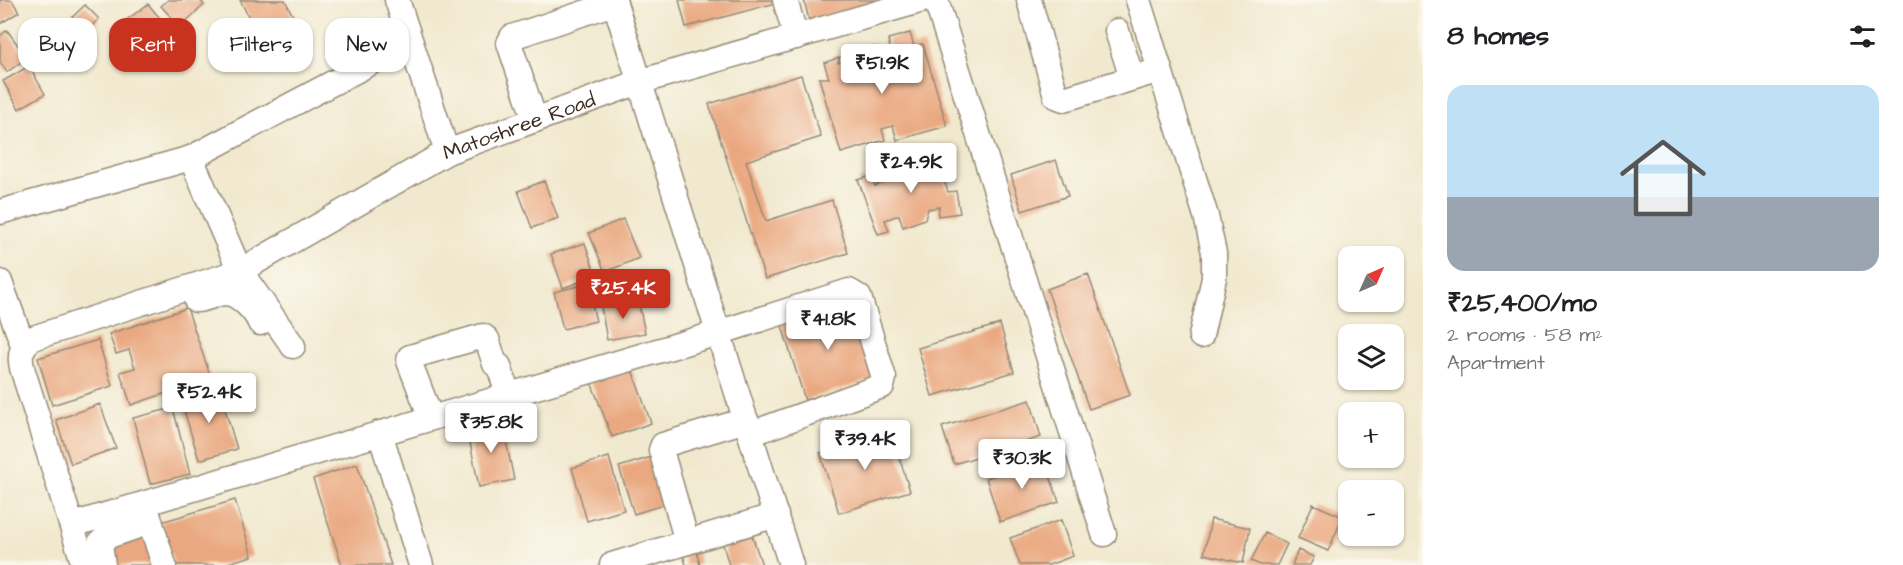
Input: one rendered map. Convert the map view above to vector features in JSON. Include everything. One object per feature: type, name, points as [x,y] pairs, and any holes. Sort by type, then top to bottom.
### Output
[{"type":"street","name":"Matoshree Road","points":[[397,0],[447,152],[639,82],[923,0]]},
{"type":"street","points":[[936,0],[1104,534]]},
{"type":"street","points":[[1029,0],[1056,96],[1064,99],[1160,70]]},
{"type":"street","points":[[1138,0],[1206,216],[1214,254],[1214,278],[1201,336]]},
{"type":"street","points":[[535,120],[509,43],[512,37],[614,1],[791,565]]},
{"type":"street","points":[[785,5],[802,35]]},
{"type":"street","points":[[1117,31],[1132,78]]},
{"type":"street","points":[[0,212],[190,158],[410,42]]},
{"type":"street","points":[[23,345],[33,338],[240,271],[447,152]]},
{"type":"street","points":[[190,158],[240,271],[288,338],[264,334],[257,314],[231,294],[225,293],[197,301],[190,288]]},
{"type":"street","points":[[0,282],[23,345],[20,357],[22,368],[84,565]]},
{"type":"street","points":[[72,525],[147,513],[380,434],[718,333],[849,291],[859,297],[884,378],[882,386],[748,427],[663,445],[661,450],[691,541]]},
{"type":"street","points":[[431,418],[409,361],[410,357],[483,336],[487,339],[495,364],[499,366],[508,395]]},
{"type":"street","points":[[380,434],[421,565]]},
{"type":"street","points":[[103,565],[99,543],[147,513]]},
{"type":"street","points":[[147,513],[164,565]]},
{"type":"street","points":[[612,565],[776,515]]},
{"type":"building","points":[[0,0],[12,0],[19,12],[0,24]]},
{"type":"building","points":[[168,0],[200,0],[204,5],[190,18],[172,18],[161,6]]},
{"type":"building","points":[[240,0],[285,0],[293,16],[289,18],[249,18]]},
{"type":"building","points":[[679,0],[775,0],[776,3],[686,27]]},
{"type":"building","points":[[804,0],[883,0],[883,1],[809,20]]},
{"type":"building","points":[[148,4],[160,18],[129,18]]},
{"type":"building","points":[[85,5],[99,19],[97,21],[97,18],[71,18]]},
{"type":"building","points":[[7,30],[18,45],[18,64],[7,72],[0,62],[0,36]]},
{"type":"building","points":[[910,33],[914,46],[923,44],[947,126],[897,140],[893,126],[882,129],[885,140],[841,153],[819,78],[829,78],[824,63],[840,57],[838,63],[854,59],[852,53],[874,47],[875,52],[890,48],[888,39]]},
{"type":"building","points":[[19,72],[32,72],[45,94],[19,109],[3,81]]},
{"type":"building","points":[[801,75],[821,137],[746,161],[766,221],[832,200],[848,253],[765,279],[709,104]]},
{"type":"building","points":[[945,149],[953,174],[943,177],[948,192],[956,191],[960,213],[938,216],[939,207],[928,209],[925,219],[903,227],[899,215],[885,220],[889,231],[878,234],[858,180],[871,176],[875,186],[890,180],[889,174],[916,169],[919,175],[928,170],[923,157]]},
{"type":"building","points":[[1056,160],[1068,196],[1022,211],[1011,175]]},
{"type":"building","points":[[544,181],[558,218],[532,228],[518,191]]},
{"type":"building","points":[[623,219],[639,258],[605,272],[589,233]]},
{"type":"building","points":[[585,243],[596,276],[563,288],[551,254]]},
{"type":"building","points":[[1088,274],[1130,395],[1089,409],[1047,289]]},
{"type":"building","points":[[587,284],[596,321],[563,329],[554,292]]},
{"type":"building","points":[[638,300],[645,333],[607,340],[601,307]]},
{"type":"building","points":[[850,301],[875,379],[805,400],[781,323]]},
{"type":"building","points":[[187,308],[211,378],[131,405],[120,372],[135,368],[129,350],[116,354],[109,334]]},
{"type":"building","points":[[1000,324],[1014,372],[932,396],[918,348]]},
{"type":"building","points":[[98,340],[112,386],[52,405],[38,358]]},
{"type":"building","points":[[631,367],[651,423],[612,437],[591,382]]},
{"type":"building","points":[[219,389],[237,449],[199,460],[181,400]]},
{"type":"building","points":[[1030,400],[1041,437],[954,464],[942,427]]},
{"type":"building","points":[[100,404],[116,448],[71,464],[56,420]]},
{"type":"building","points":[[173,408],[190,474],[150,484],[133,418]]},
{"type":"building","points":[[502,421],[514,480],[479,487],[467,428]]},
{"type":"building","points":[[888,423],[910,491],[839,513],[820,453],[830,450],[827,441],[841,437],[846,455],[870,448],[865,430]]},
{"type":"building","points":[[609,457],[624,510],[587,521],[572,468]]},
{"type":"building","points":[[651,457],[666,504],[634,514],[619,467]]},
{"type":"building","points":[[1044,459],[1059,502],[1000,522],[986,478]]},
{"type":"building","points":[[357,464],[391,565],[342,565],[313,479]]},
{"type":"building","points":[[235,500],[252,556],[221,565],[174,565],[161,522]]},
{"type":"building","points":[[1313,504],[1338,515],[1338,528],[1328,551],[1298,538]]},
{"type":"building","points":[[1211,519],[1250,528],[1243,563],[1204,554]]},
{"type":"building","points":[[1061,520],[1073,556],[1049,565],[1020,565],[1010,538]]},
{"type":"building","points":[[750,529],[762,565],[729,565],[721,538]]},
{"type":"building","points":[[145,532],[157,565],[110,565],[105,544]]},
{"type":"building","points":[[1265,533],[1287,544],[1277,565],[1260,565],[1251,561]]},
{"type":"building","points":[[696,547],[700,565],[686,565],[682,551]]},
{"type":"building","points":[[1298,550],[1314,557],[1310,565],[1292,565]]}]
